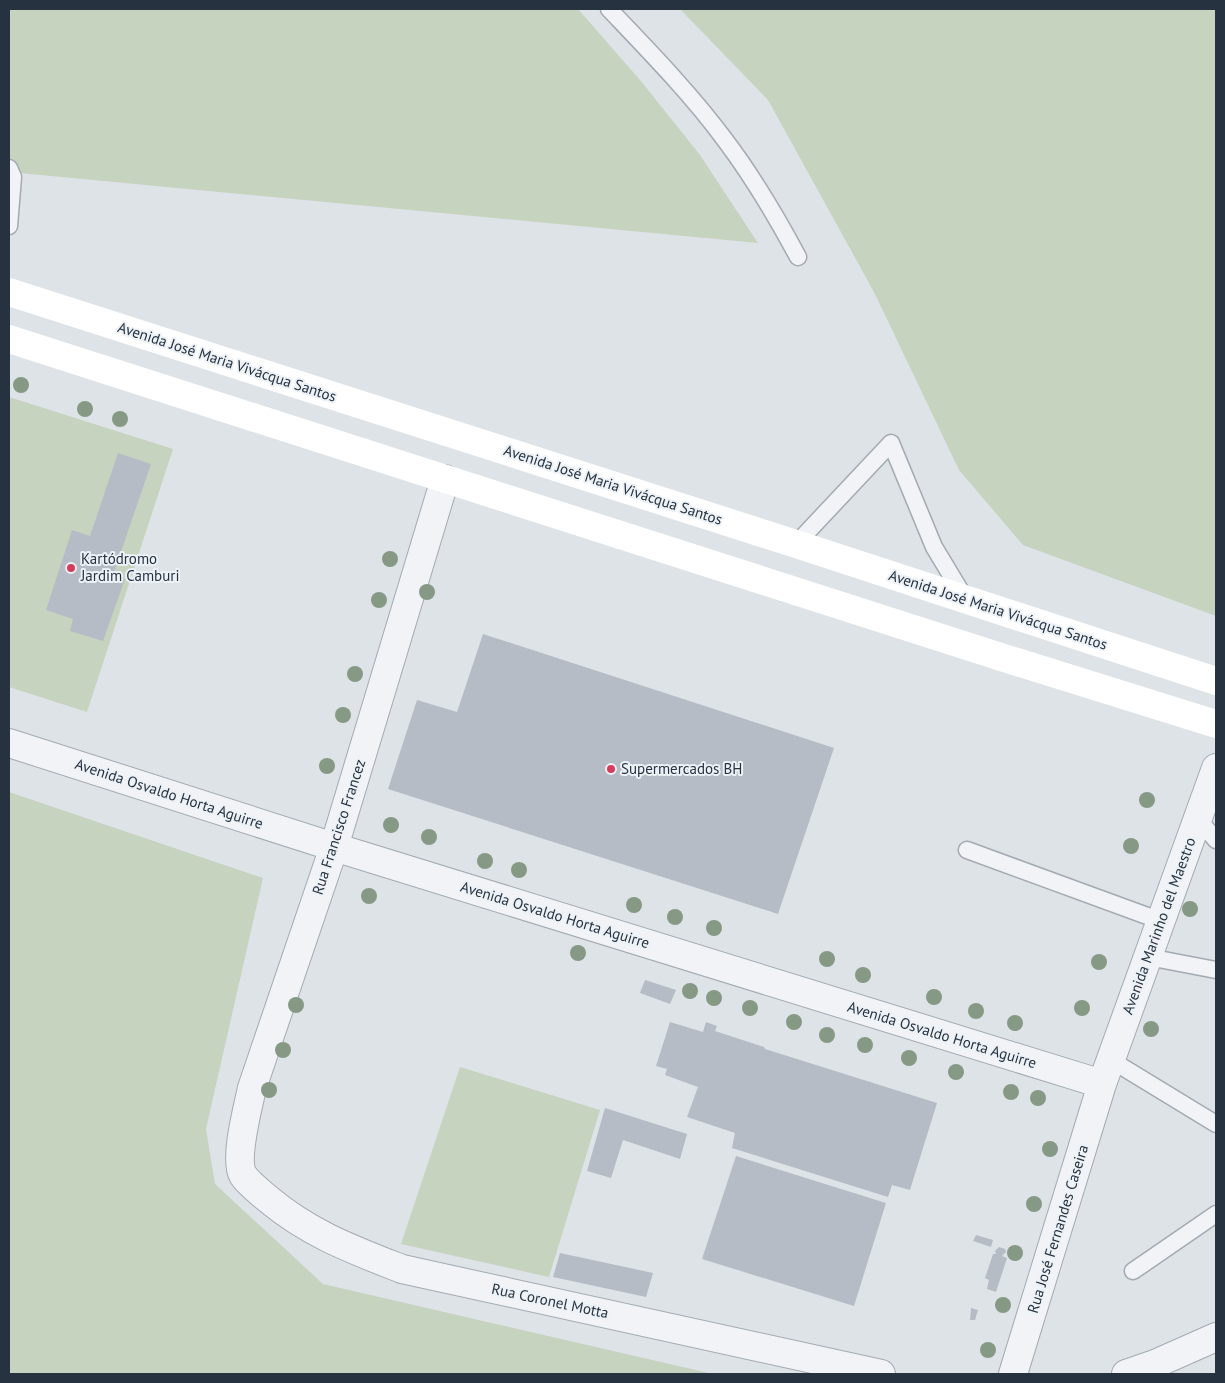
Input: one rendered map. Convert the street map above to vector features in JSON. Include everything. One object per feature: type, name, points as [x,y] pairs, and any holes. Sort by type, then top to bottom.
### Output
[{"type":"main road","name":"Avenida José Maria Vivácqua Santos","points":[[9,292],[796,544],[1216,681]]},
{"type":"main road","points":[[9,339],[1216,724]]},
{"type":"street","name":"Rua Francisco Francez","points":[[243,1174],[240,1162],[241,1148],[252,1088],[334,847],[445,479]]},
{"type":"street","name":"Avenida Osvaldo Horta Aguirre","points":[[9,743],[334,847],[1107,1072]]},
{"type":"street","name":"Avenida Marinho del Maestro","points":[[1107,1072],[1216,768]]},
{"type":"street","name":"Rua José Fernandes Caseira","points":[[1013,1374],[1107,1072]]},
{"type":"street","name":"Rua Coronel Motta","points":[[243,1174],[261,1193],[286,1214],[313,1231],[341,1245],[402,1269],[881,1374]]},
{"type":"street","points":[[1126,1374],[1155,1364],[1216,1336]]},
{"type":"lane","points":[[609,9],[656,58],[725,140],[771,207],[798,257]]},
{"type":"lane","points":[[9,168],[13,177],[9,226]]},
{"type":"lane","points":[[796,544],[891,443],[934,547],[966,600]]},
{"type":"lane","points":[[1198,819],[1216,840]]},
{"type":"lane","points":[[967,850],[1161,921]]},
{"type":"lane","points":[[1148,957],[1215,966]]},
{"type":"lane","points":[[1107,1072],[1216,1124]]},
{"type":"lane","points":[[1134,1271],[1216,1214]]},
{"type":"green space","points":[[9,9],[578,9],[640,80],[700,155],[758,243],[9,172]]},
{"type":"green space","points":[[680,9],[1216,9],[1216,616],[1023,545],[959,470],[874,292],[768,100]]},
{"type":"green space","name":"Kartódromo Jardim Camburi","points":[[9,397],[173,449],[87,712],[9,687]]},
{"type":"green space","points":[[9,792],[263,878],[206,1129],[215,1184],[323,1284],[713,1374],[9,1374]]},
{"type":"green space","points":[[460,1067],[600,1110],[549,1277],[401,1244]]},
{"type":"building","points":[[118,453],[151,464],[113,575],[125,579],[103,641],[70,631],[73,619],[46,610],[72,530],[90,536]]},
{"type":"building","name":"Supermercados BH","points":[[483,634],[834,748],[778,914],[388,789],[417,700],[457,712]]},
{"type":"building","points":[[645,980],[676,990],[670,1004],[640,993]]},
{"type":"building","points":[[670,1022],[703,1032],[706,1022],[717,1026],[715,1031],[764,1047],[765,1049],[937,1103],[910,1190],[892,1185],[888,1197],[732,1148],[735,1133],[687,1117],[698,1087],[665,1075],[667,1069],[656,1066]]},
{"type":"building","points":[[605,1108],[687,1134],[680,1159],[623,1140],[611,1178],[587,1171]]},
{"type":"building","points":[[736,1156],[886,1203],[854,1306],[702,1259]]},
{"type":"building","points":[[976,1235],[993,1240],[991,1247],[973,1241]]},
{"type":"building","points":[[999,1247],[1005,1249],[1006,1252],[1002,1256],[1007,1258],[996,1292],[987,1289],[989,1280],[985,1278],[993,1254],[996,1254],[995,1251]]},
{"type":"building","points":[[560,1253],[653,1273],[646,1297],[553,1277]]},
{"type":"building","points":[[971,1308],[978,1310],[975,1320],[970,1320]]},
{"type":"place","name":"Kartódromo Jardim Camburi","points":[[71,568]]},
{"type":"place","name":"Supermercados BH","points":[[611,769]]}]
